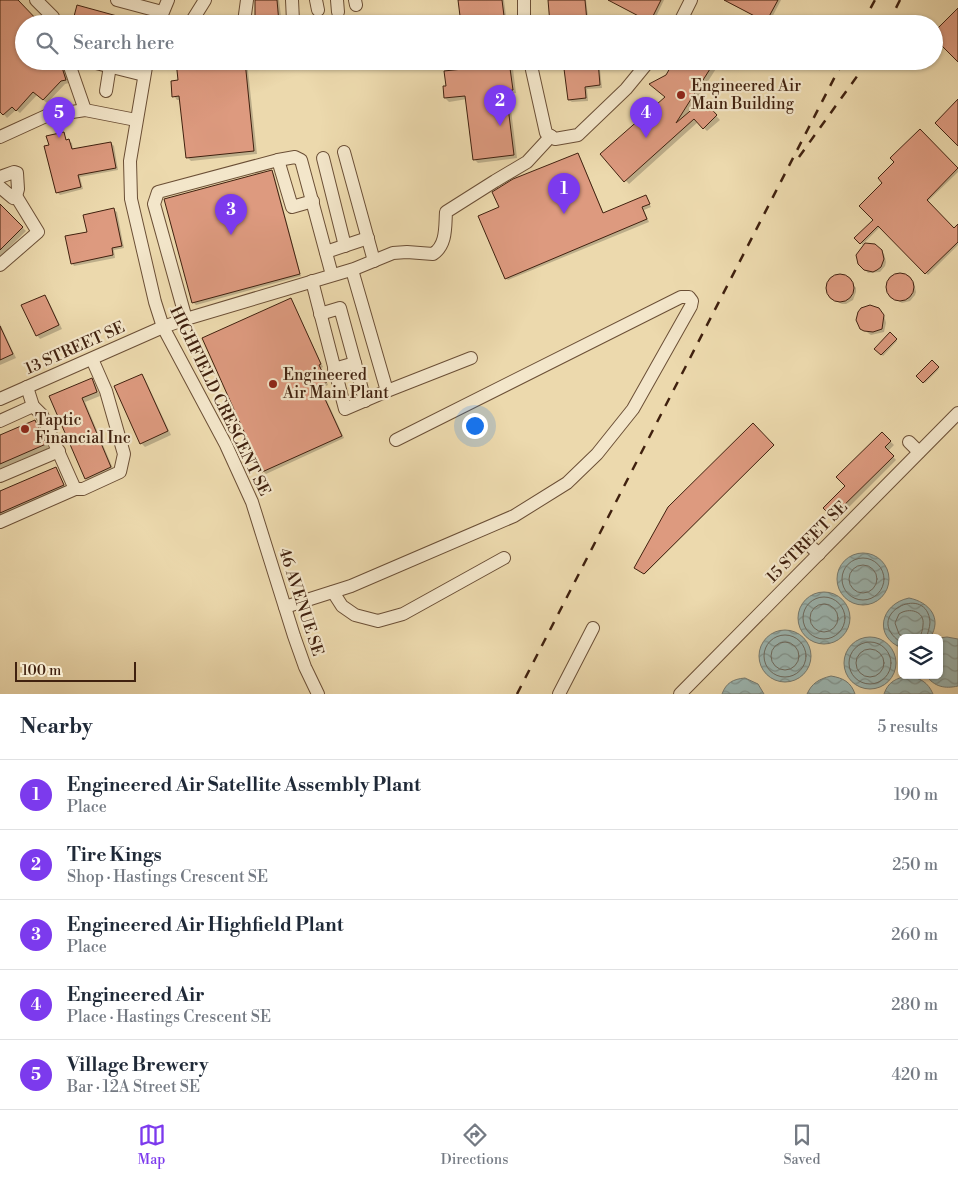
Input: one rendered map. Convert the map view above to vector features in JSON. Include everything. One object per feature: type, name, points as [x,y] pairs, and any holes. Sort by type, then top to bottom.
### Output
[{"type":"street","points":[[36,0],[51,15]]},
{"type":"street","points":[[117,0],[153,15]]},
{"type":"street","points":[[161,15],[168,0]]},
{"type":"street","points":[[196,15],[205,0]]},
{"type":"street","points":[[245,15],[246,0]]},
{"type":"street","points":[[292,0],[293,15]]},
{"type":"street","points":[[524,0],[524,15]]},
{"type":"street","points":[[684,15],[691,0]]},
{"type":"street","points":[[71,70],[85,110]]},
{"type":"street","points":[[106,91],[109,70]]},
{"type":"street","points":[[127,70],[144,74]]},
{"type":"street","name":"HIGHFIELD CRESCENT SE","points":[[145,70],[130,161],[131,199],[141,246],[163,327],[226,445],[252,502],[257,519]]},
{"type":"street","points":[[532,70],[546,133],[555,139],[578,135],[626,89],[642,70]]},
{"type":"street","points":[[1,135],[46,116],[85,110],[136,120]]},
{"type":"street","name":"13 STREET SE","points":[[0,399],[163,327],[186,319],[352,270],[392,253],[424,254],[436,252],[444,241],[446,212],[527,162],[551,136]]},
{"type":"street","points":[[344,152],[374,261]]},
{"type":"street","points":[[186,319],[154,204],[158,192],[278,160],[295,157],[302,160],[332,275]]},
{"type":"street","points":[[323,158],[345,246]]},
{"type":"street","points":[[278,160],[292,206],[312,201]]},
{"type":"street","points":[[0,177],[14,172],[17,173],[18,189],[16,196],[38,232],[0,265]]},
{"type":"street","points":[[0,187],[13,198],[16,196]]},
{"type":"street","points":[[326,252],[368,238]]},
{"type":"street","points":[[141,246],[164,240]]},
{"type":"street","points":[[352,270],[387,391]]},
{"type":"street","points":[[312,281],[345,409],[470,358]]},
{"type":"street","points":[[285,607],[351,586],[514,516],[567,483],[596,454],[633,409],[691,306],[692,301],[689,297],[681,297],[396,440]]},
{"type":"street","points":[[320,314],[340,308],[365,401]]},
{"type":"street","points":[[0,522],[76,488],[83,489],[120,472],[124,454],[106,391],[92,359]]},
{"type":"street","points":[[334,369],[355,363]]},
{"type":"street","points":[[27,387],[33,406],[42,415],[76,488]]},
{"type":"street","points":[[0,421],[33,406]]},
{"type":"street","name":"15 STREET SE","points":[[680,694],[957,415]]},
{"type":"street","points":[[909,442],[919,452]]},
{"type":"street","points":[[0,476],[59,451]]},
{"type":"street","name":"46 AVENUE SE","points":[[257,519],[305,668],[318,694]]},
{"type":"street","points":[[808,544],[819,554]]},
{"type":"street","points":[[333,592],[342,606],[355,615],[378,621],[403,614],[504,558]]},
{"type":"street","points":[[559,694],[593,628]]},
{"type":"water","points":[[863,553],[873,555],[881,561],[887,569],[889,579],[887,589],[881,597],[873,603],[863,605],[853,603],[845,597],[839,589],[837,579],[839,569],[845,561],[853,555]]},
{"type":"water","points":[[824,592],[834,594],[842,600],[848,608],[850,618],[848,628],[842,636],[834,642],[824,644],[814,642],[806,636],[800,628],[798,618],[800,608],[806,600],[814,594]]},
{"type":"water","points":[[909,598],[928,607],[932,612],[935,624],[932,634],[898,634],[898,646],[893,643],[884,629],[884,621],[886,614],[899,601]]},
{"type":"water","points":[[785,630],[795,632],[803,638],[809,646],[811,656],[809,666],[803,674],[795,680],[785,682],[775,680],[767,674],[761,666],[759,656],[761,646],[767,638],[775,632]]},
{"type":"water","points":[[870,637],[880,639],[888,645],[894,653],[896,663],[894,673],[888,681],[880,687],[870,689],[860,687],[852,681],[846,673],[844,663],[846,653],[852,645],[860,639]]},
{"type":"water","points":[[943,638],[958,639],[958,686],[944,687],[936,685],[929,679],[943,679]]},
{"type":"water","points":[[831,676],[846,681],[855,694],[807,694],[816,682]]},
{"type":"water","points":[[745,678],[758,684],[764,694],[722,694],[730,682]]},
{"type":"water","points":[[898,679],[918,679],[929,686],[933,694],[884,694],[893,681]]},
{"type":"building","points":[[0,0],[18,0],[32,15],[15,15],[15,70],[63,70],[66,80],[61,81],[43,100],[33,92],[16,111],[12,107],[3,115],[0,112]]},
{"type":"building","points":[[255,0],[277,0],[278,15],[255,15]]},
{"type":"building","points":[[458,0],[502,0],[504,15],[460,15]]},
{"type":"building","points":[[548,0],[585,0],[586,15],[549,15]]},
{"type":"building","points":[[608,0],[661,0],[654,15],[637,15]]},
{"type":"building","points":[[724,0],[778,0],[770,15],[753,15]]},
{"type":"building","points":[[77,5],[113,15],[74,15]]},
{"type":"building","points":[[958,8],[958,62],[943,47],[943,23]]},
{"type":"building","points":[[177,70],[246,70],[254,151],[186,158],[179,96],[172,97],[171,81],[178,80]]},
{"type":"building","points":[[510,70],[513,90],[506,91],[514,155],[473,160],[465,96],[444,98],[443,86],[446,86],[444,71]]},
{"type":"building","points":[[564,70],[599,70],[600,85],[585,87],[586,98],[568,100]]},
{"type":"building","points":[[669,70],[709,70],[676,123],[703,100],[717,115],[703,129],[694,119],[624,182],[600,154],[665,97],[649,84],[666,75]]},
{"type":"building","points":[[958,99],[958,146],[935,123]]},
{"type":"building","points":[[920,129],[958,168],[927,200],[954,228],[958,224],[958,242],[925,274],[878,226],[860,244],[854,238],[873,220],[859,206],[882,183],[878,178],[894,162],[890,158]]},
{"type":"building","points":[[64,132],[66,140],[69,139],[72,149],[111,142],[116,168],[78,175],[81,187],[56,193],[44,146],[49,145],[46,136]]},
{"type":"building","points":[[578,153],[603,213],[646,195],[650,204],[642,207],[647,219],[505,279],[478,216],[499,207],[492,192],[513,179]]},
{"type":"building","points":[[272,170],[300,274],[192,303],[164,199]]},
{"type":"building","points":[[0,204],[23,227],[0,250]]},
{"type":"building","points":[[114,208],[122,246],[112,248],[113,255],[71,264],[65,236],[87,232],[83,215]]},
{"type":"building","points":[[865,243],[875,244],[882,250],[884,259],[881,267],[873,272],[864,270],[858,264],[856,255]]},
{"type":"building","points":[[900,273],[910,277],[914,287],[910,297],[900,301],[890,297],[886,287],[890,277]]},
{"type":"building","points":[[840,274],[850,278],[854,288],[850,298],[840,302],[830,298],[826,288],[830,278]]},
{"type":"building","points":[[45,295],[59,325],[36,336],[21,305]]},
{"type":"building","name":"Engineered Air Main Plant","points":[[291,298],[321,364],[319,365],[327,382],[319,386],[342,436],[262,472],[202,338]]},
{"type":"building","points":[[870,305],[879,308],[884,315],[882,329],[873,332],[860,329],[856,320],[861,308]]},
{"type":"building","points":[[0,326],[13,354],[0,360]]},
{"type":"building","points":[[890,332],[897,339],[881,355],[874,349]]},
{"type":"building","points":[[932,360],[939,367],[923,383],[916,376]]},
{"type":"building","points":[[142,374],[168,431],[140,444],[114,386]]},
{"type":"building","points":[[92,378],[97,392],[82,398],[111,467],[85,479],[49,396]]},
{"type":"building","points":[[35,420],[46,444],[0,464],[0,435]]},
{"type":"building","points":[[753,423],[774,445],[644,574],[634,568],[668,507]]},
{"type":"building","points":[[882,432],[891,441],[885,447],[894,456],[832,517],[823,508],[845,486],[836,477]]},
{"type":"building","points":[[56,467],[64,485],[0,513],[0,491]]},
{"type":"railway","points":[[867,15],[875,0]]},
{"type":"railway","points":[[892,15],[900,0]]},
{"type":"railway","points":[[517,694],[838,70]]},
{"type":"railway","points":[[799,157],[862,70]]},
{"type":"place","name":"Engineered Air Main Building","points":[[681,95]]},
{"type":"place","name":"Tire Kings","points":[[500,126]]},
{"type":"place","name":"Village Brewery","points":[[59,138]]},
{"type":"place","name":"Engineered Air","points":[[646,138]]},
{"type":"place","name":"Engineered Air Satellite Assembly Plant","points":[[564,214]]},
{"type":"place","name":"Engineered Air Highfield Plant","points":[[231,235]]},
{"type":"place","name":"Engineered Air Main Plant","points":[[273,384]]},
{"type":"place","name":"Taptic Financial Inc","points":[[25,429]]}]
